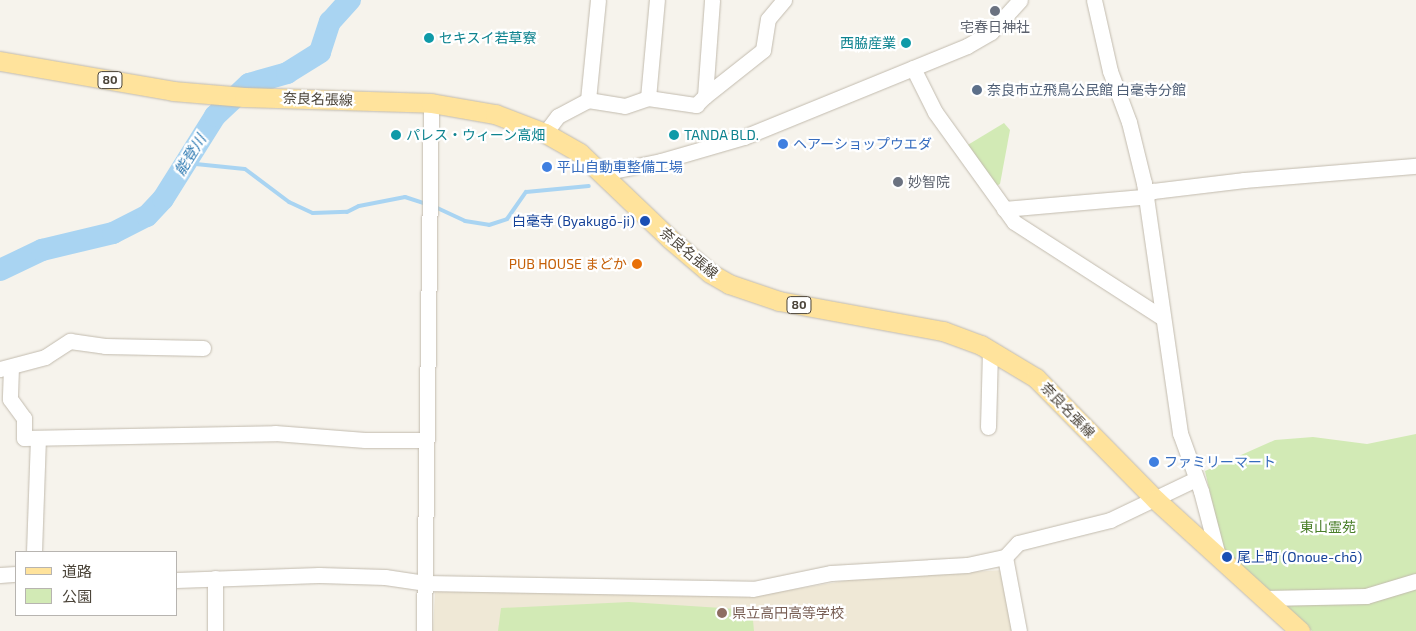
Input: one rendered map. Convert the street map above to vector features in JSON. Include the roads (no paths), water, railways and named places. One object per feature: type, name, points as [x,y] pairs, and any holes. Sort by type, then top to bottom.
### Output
[{"type":"main road","name":"奈良名張線","points":[[0,61],[173,92],[244,97],[431,103],[487,112],[545,133],[580,153],[670,239],[710,273],[729,284],[806,307],[943,331],[990,350],[1036,378],[1156,500],[1300,631]]},
{"type":"street","points":[[545,133],[558,116],[581,107],[588,100],[598,0]]},
{"type":"street","points":[[648,98],[656,0]]},
{"type":"street","points":[[705,96],[712,0]]},
{"type":"street","points":[[588,100],[625,106],[648,98],[696,105],[764,50],[768,19],[784,0]]},
{"type":"street","points":[[603,173],[661,161],[744,137],[967,46],[991,32],[1020,0]]},
{"type":"street","points":[[1094,0],[1110,72],[1129,122],[1146,196],[1172,395],[1180,433],[1196,479],[1218,556]]},
{"type":"street","points":[[913,68],[935,112],[1014,222],[1163,318]]},
{"type":"street","points":[[424,631],[425,440],[432,202],[431,103]]},
{"type":"street","points":[[1004,209],[1146,196],[1153,192],[1244,180],[1416,166]]},
{"type":"street","points":[[203,348],[104,346],[70,341],[45,357],[6,368],[10,399],[24,418],[24,438],[38,440],[275,433],[365,440],[425,440]]},
{"type":"street","points":[[988,427],[990,350]]},
{"type":"street","points":[[34,551],[38,440]]},
{"type":"street","points":[[178,580],[319,575],[385,577],[425,583],[753,588],[831,573],[967,565],[1005,558],[1018,543],[1110,520],[1156,500],[1196,479]]},
{"type":"street","points":[[1005,558],[1019,631]]},
{"type":"street","points":[[0,575],[15,574]]},
{"type":"street","points":[[215,578],[215,631]]},
{"type":"street","points":[[1265,598],[1366,596],[1416,582]]},
{"type":"waterway","name":"能登川","points":[[0,270],[42,250],[113,233],[147,216],[163,199],[215,116],[249,84],[287,73],[320,52],[330,22],[350,0]]},
{"type":"waterway","points":[[186,163],[245,169],[289,202],[313,213],[347,212],[359,206],[405,197],[427,204]]},
{"type":"waterway","points":[[433,206],[465,221],[489,225],[507,219],[526,192],[589,186]]},
{"type":"place","name":"宅春日神社","points":[[995,11]]},
{"type":"place","name":"セキスイ若草寮","points":[[429,38]]},
{"type":"place","name":"西脇産業","points":[[906,43]]},
{"type":"place","name":"奈良市立飛鳥公民館 白毫寺分館","points":[[977,90]]},
{"type":"place","name":"パレス・ウィーン高畑","points":[[396,135]]},
{"type":"place","name":"TANDA BLD.","points":[[674,135]]},
{"type":"place","name":"ヘアーショップウエダ","points":[[783,144]]},
{"type":"place","name":"平山自動車整備工場","points":[[547,167]]},
{"type":"place","name":"妙智院","points":[[898,182]]},
{"type":"place","name":"白毫寺 (Byakugō-ji)","points":[[645,221]]},
{"type":"place","name":"PUB HOUSE まどか","points":[[637,264]]},
{"type":"place","name":"ファミリーマート","points":[[1154,462]]},
{"type":"place","name":"尾上町 (Onoue-chō)","points":[[1227,557]]},
{"type":"place","name":"県立高円高等学校","points":[[722,613]]},
{"type":"park label","name":"東山霊苑","points":[[1328,527]]}]
